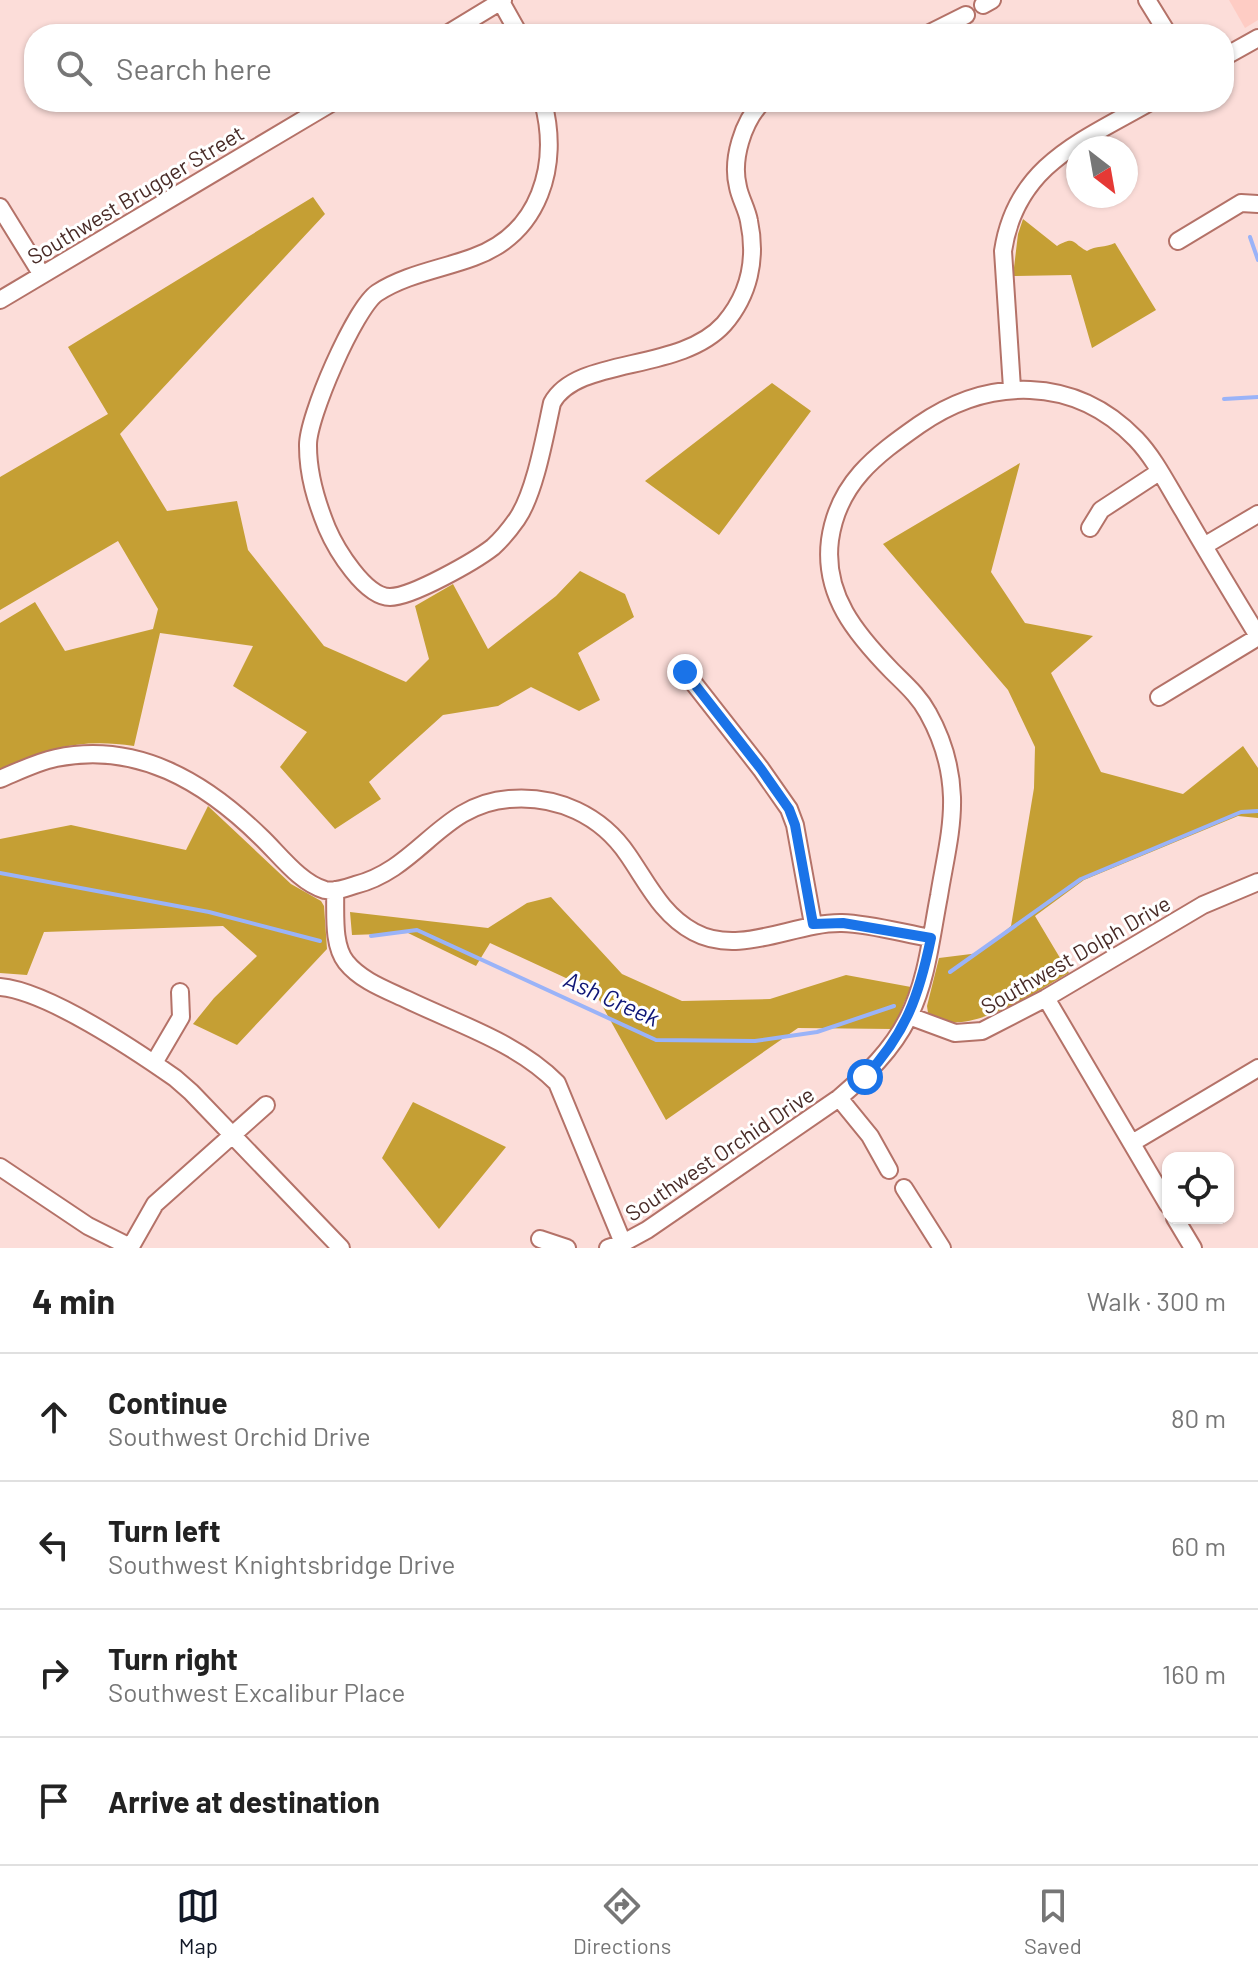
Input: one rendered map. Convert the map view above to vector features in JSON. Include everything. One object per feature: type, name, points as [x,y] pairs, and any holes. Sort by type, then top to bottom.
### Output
[{"type":"street","points":[[1147,0],[1162,24]]},
{"type":"street","points":[[463,24],[501,1],[514,24]]},
{"type":"street","points":[[948,24],[966,15]]},
{"type":"street","points":[[1234,51],[1258,38]]},
{"type":"street","name":"Southwest Brugger Street","points":[[0,300],[316,112]]},
{"type":"street","points":[[545,112],[549,128],[548,173],[523,224],[486,252],[390,286],[365,303],[320,399],[308,434],[313,489],[329,533],[352,570],[373,592],[389,597],[406,593],[452,572],[493,547],[506,534],[526,503],[557,393],[592,374],[641,364],[682,351],[710,336],[725,323],[745,292],[753,260],[749,221],[737,185],[736,167],[752,112]]},
{"type":"street","points":[[1134,112],[1051,162],[1032,179],[1016,204],[1003,251],[1012,388],[1052,392],[1096,408],[1137,440],[1258,636],[1159,697]]},
{"type":"street","points":[[1178,241],[1241,203],[1258,204]]},
{"type":"street","points":[[0,207],[42,275]]},
{"type":"street","name":"Southwest Orchid Drive","points":[[616,1246],[647,1230],[839,1098],[880,1061],[909,1016],[923,981],[952,813],[952,794],[945,753],[919,698],[857,634],[840,603],[830,571],[830,540],[837,511],[854,477],[885,448],[933,415],[965,400],[1012,388]]},
{"type":"street","points":[[1090,528],[1101,510],[1159,472]]},
{"type":"street","points":[[1204,546],[1258,514]]},
{"type":"street","points":[[685,672],[789,809],[795,825],[813,924]]},
{"type":"street","points":[[0,779],[38,763],[78,754],[156,764],[205,789],[235,811],[308,881],[325,890],[370,882],[390,872],[459,814],[505,799],[532,798],[556,802],[575,809],[609,832],[626,852],[658,903],[675,920],[697,934],[741,941],[813,924],[843,923],[931,938]]},
{"type":"street","name":"Southwest Dolph Drive","points":[[909,1016],[942,1030],[969,1034],[996,1026],[1203,905],[1258,882]]},
{"type":"street","points":[[335,890],[336,932],[346,962],[369,982],[515,1051],[541,1067],[557,1083],[616,1246]]},
{"type":"street","points":[[1,987],[25,993],[61,1009],[154,1063],[191,1092],[341,1248]]},
{"type":"street","points":[[154,1063],[181,1017],[180,992]]},
{"type":"street","points":[[1046,998],[1162,1195]]},
{"type":"street","points":[[1132,1143],[1258,1068]]},
{"type":"street","points":[[839,1098],[870,1136],[889,1170]]},
{"type":"street","points":[[0,1167],[88,1226],[130,1248],[155,1204],[266,1105]]},
{"type":"street","points":[[904,1188],[942,1248]]},
{"type":"street","points":[[1179,1224],[1193,1248]]},
{"type":"street","points":[[540,1239],[567,1248]]},
{"type":"shaded area","points":[[1229,0],[1258,0],[1258,20],[1245,28]]},
{"type":"shaded area","points":[[313,197],[325,214],[120,434],[167,511],[237,501],[248,550],[324,646],[406,682],[429,659],[415,606],[453,584],[488,649],[556,596],[580,571],[625,594],[634,617],[578,653],[600,700],[579,711],[531,687],[498,706],[443,715],[369,782],[381,799],[335,829],[280,767],[307,732],[233,686],[253,646],[160,633],[134,746],[81,744],[34,755],[0,769],[0,623],[35,602],[65,651],[153,629],[158,609],[118,541],[0,610],[0,477],[108,414],[68,347]]},
{"type":"shaded area","points":[[1023,219],[1057,246],[1071,241],[1087,251],[1115,243],[1156,310],[1092,348],[1071,275],[1013,276]]},
{"type":"shaded area","points":[[772,383],[811,411],[719,535],[645,481]]},
{"type":"shaded area","points":[[1020,463],[991,572],[1025,623],[1093,636],[1051,673],[1101,772],[1183,794],[1243,746],[1258,768],[1258,818],[1238,816],[1084,880],[1035,916],[1069,973],[999,1011],[959,1022],[942,1021],[928,1013],[927,1006],[939,958],[979,953],[1011,926],[1034,788],[1035,747],[1008,690],[883,544]]},
{"type":"shaded area","points":[[208,806],[291,884],[321,901],[324,906],[327,949],[237,1045],[193,1024],[214,998],[257,956],[223,926],[44,932],[27,975],[0,973],[0,839],[71,825],[186,850]]},
{"type":"shaded area","points":[[551,897],[622,974],[682,1001],[770,999],[846,975],[911,987],[893,1029],[798,1028],[666,1120],[594,991],[490,943],[476,966],[408,933],[352,935],[350,912],[488,928],[527,903]]},
{"type":"shaded area","points":[[413,1102],[506,1147],[439,1229],[382,1158]]},
{"type":"waterway","points":[[1250,237],[1258,260]]},
{"type":"waterway","points":[[1224,399],[1258,397]]},
{"type":"waterway","name":"Ash Creek","points":[[950,972],[1081,879],[1241,812],[1258,811]]},
{"type":"waterway","name":"Ash Creek","points":[[0,873],[209,912],[320,941]]},
{"type":"waterway","name":"Ash Creek","points":[[371,936],[417,930],[656,1040],[755,1041],[817,1032],[894,1006]]},
{"type":"route","points":[[685,672],[789,809],[795,825],[813,924],[843,923],[931,938],[923,981],[909,1016],[880,1061],[865,1077]]}]
